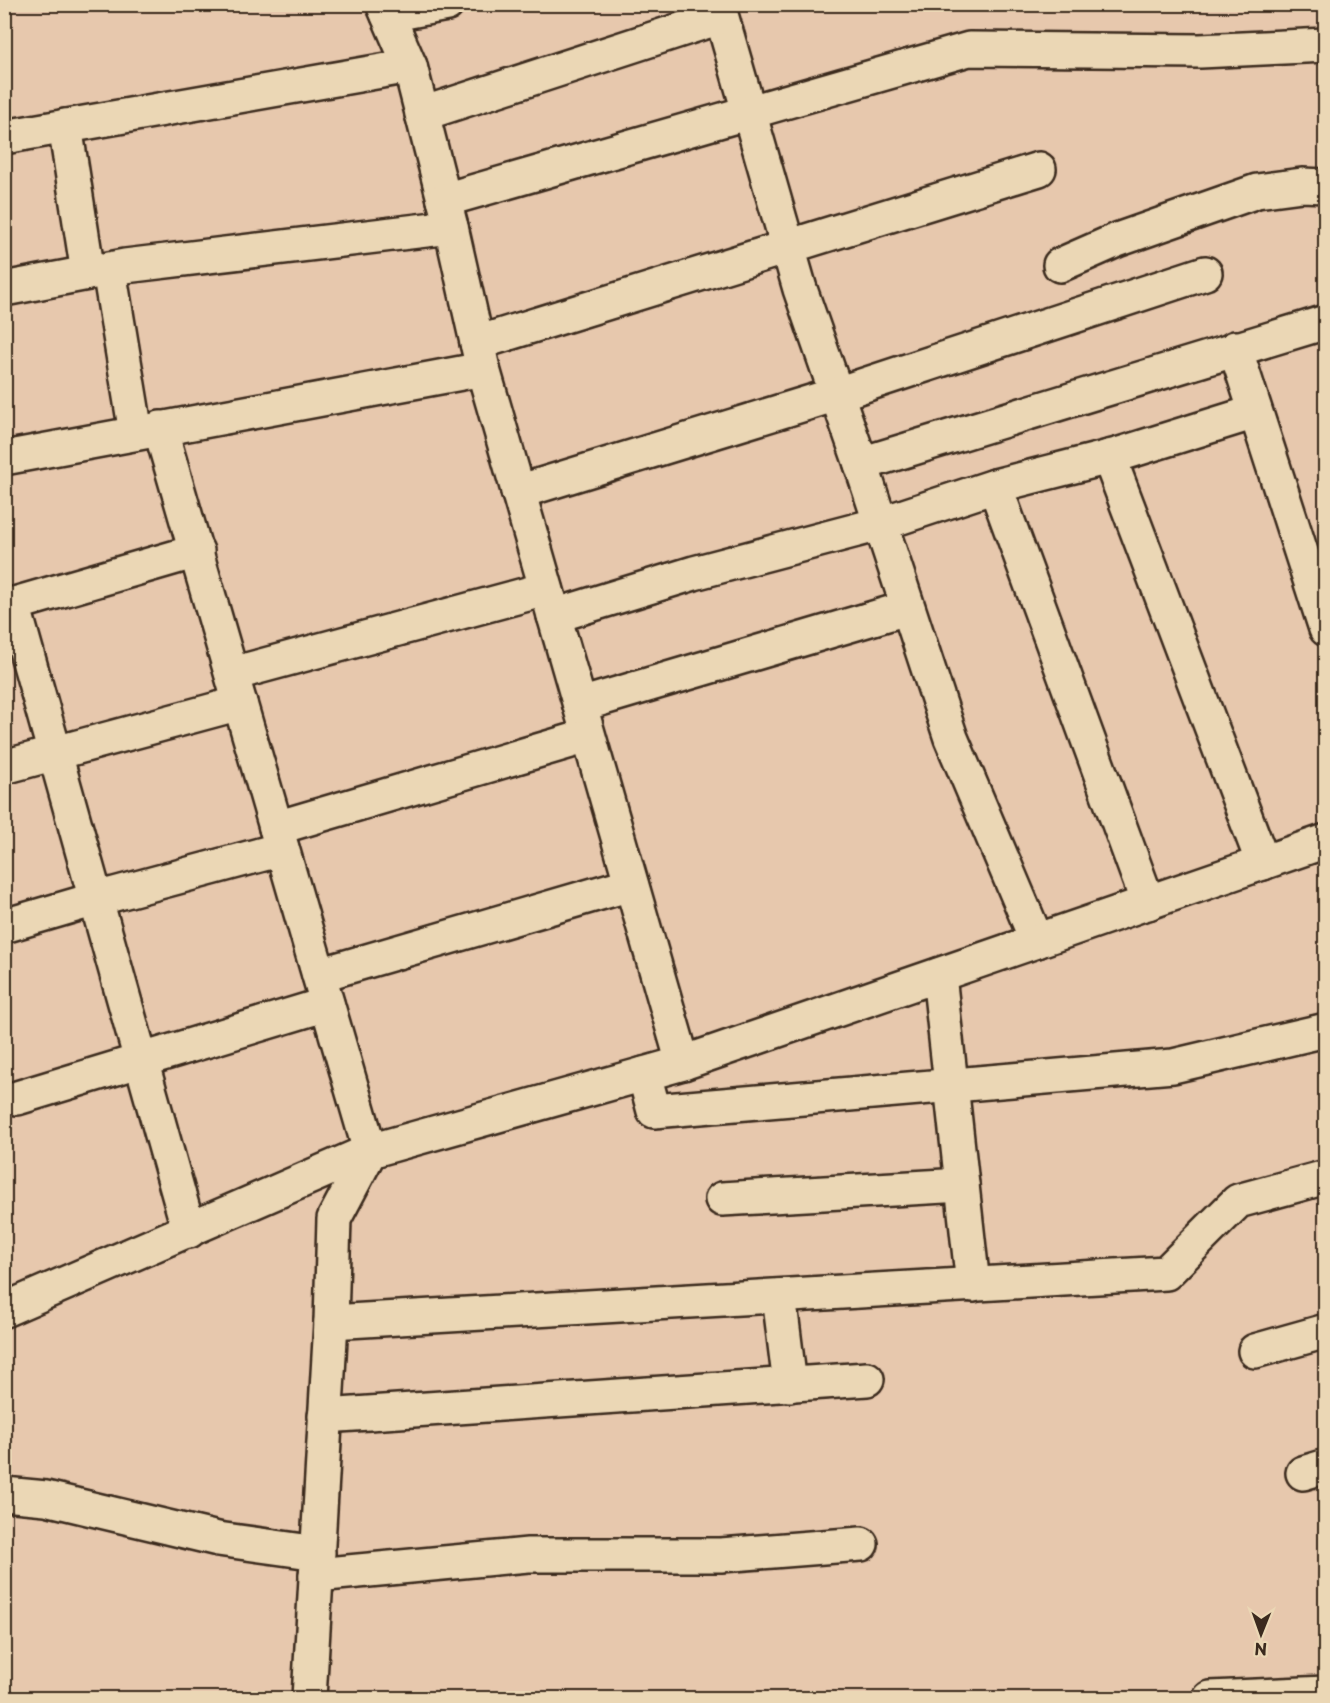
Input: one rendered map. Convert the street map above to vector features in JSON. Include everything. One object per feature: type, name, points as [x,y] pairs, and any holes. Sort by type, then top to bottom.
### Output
[{"type":"street","points":[[447,4],[386,10],[410,66],[480,356],[683,1063]]},
{"type":"street","points":[[422,114],[719,11],[800,289],[861,464],[951,738],[1037,941]]},
{"type":"street","points":[[4,289],[98,271],[447,213],[748,113],[969,49],[1200,51],[1326,45]]},
{"type":"street","points":[[4,137],[410,66]]},
{"type":"street","points":[[65,126],[98,271],[148,430],[196,551],[370,1151],[334,1219],[331,1322],[309,1698]]},
{"type":"street","points":[[4,458],[148,430],[480,356],[788,247],[1039,169]]},
{"type":"street","points":[[1060,265],[1117,240],[1257,191],[1302,185],[1326,186]]},
{"type":"street","points":[[518,492],[837,394],[1205,273]]},
{"type":"street","points":[[861,464],[1326,321]]},
{"type":"street","points":[[1235,348],[1326,629]]},
{"type":"street","points":[[4,767],[55,752],[236,688],[550,603],[694,573],[880,524],[995,486],[1109,457],[1255,412]]},
{"type":"street","points":[[1109,457],[1263,862]]},
{"type":"street","points":[[995,486],[1148,903]]},
{"type":"street","points":[[189,1231],[55,752],[9,605],[196,551]]},
{"type":"street","points":[[580,705],[907,608]]},
{"type":"street","points":[[4,926],[96,899],[588,736]]},
{"type":"street","points":[[4,1310],[370,1151],[683,1063],[1326,841]]},
{"type":"street","points":[[17,1098],[141,1060],[323,990],[631,885]]},
{"type":"street","points":[[939,975],[973,1285]]},
{"type":"street","points":[[644,1074],[654,1111],[1173,1066],[1326,1030]]},
{"type":"street","points":[[331,1322],[1166,1273],[1238,1201],[1326,1177]]},
{"type":"street","points":[[722,1199],[962,1185]]},
{"type":"street","points":[[779,1296],[790,1385]]},
{"type":"street","points":[[1255,1351],[1326,1331]]},
{"type":"street","points":[[326,1416],[867,1379]]},
{"type":"street","points":[[4,1494],[57,1500],[317,1564],[528,1556],[721,1555],[861,1544]]},
{"type":"street","points":[[1210,1698],[1326,1693]]}]
